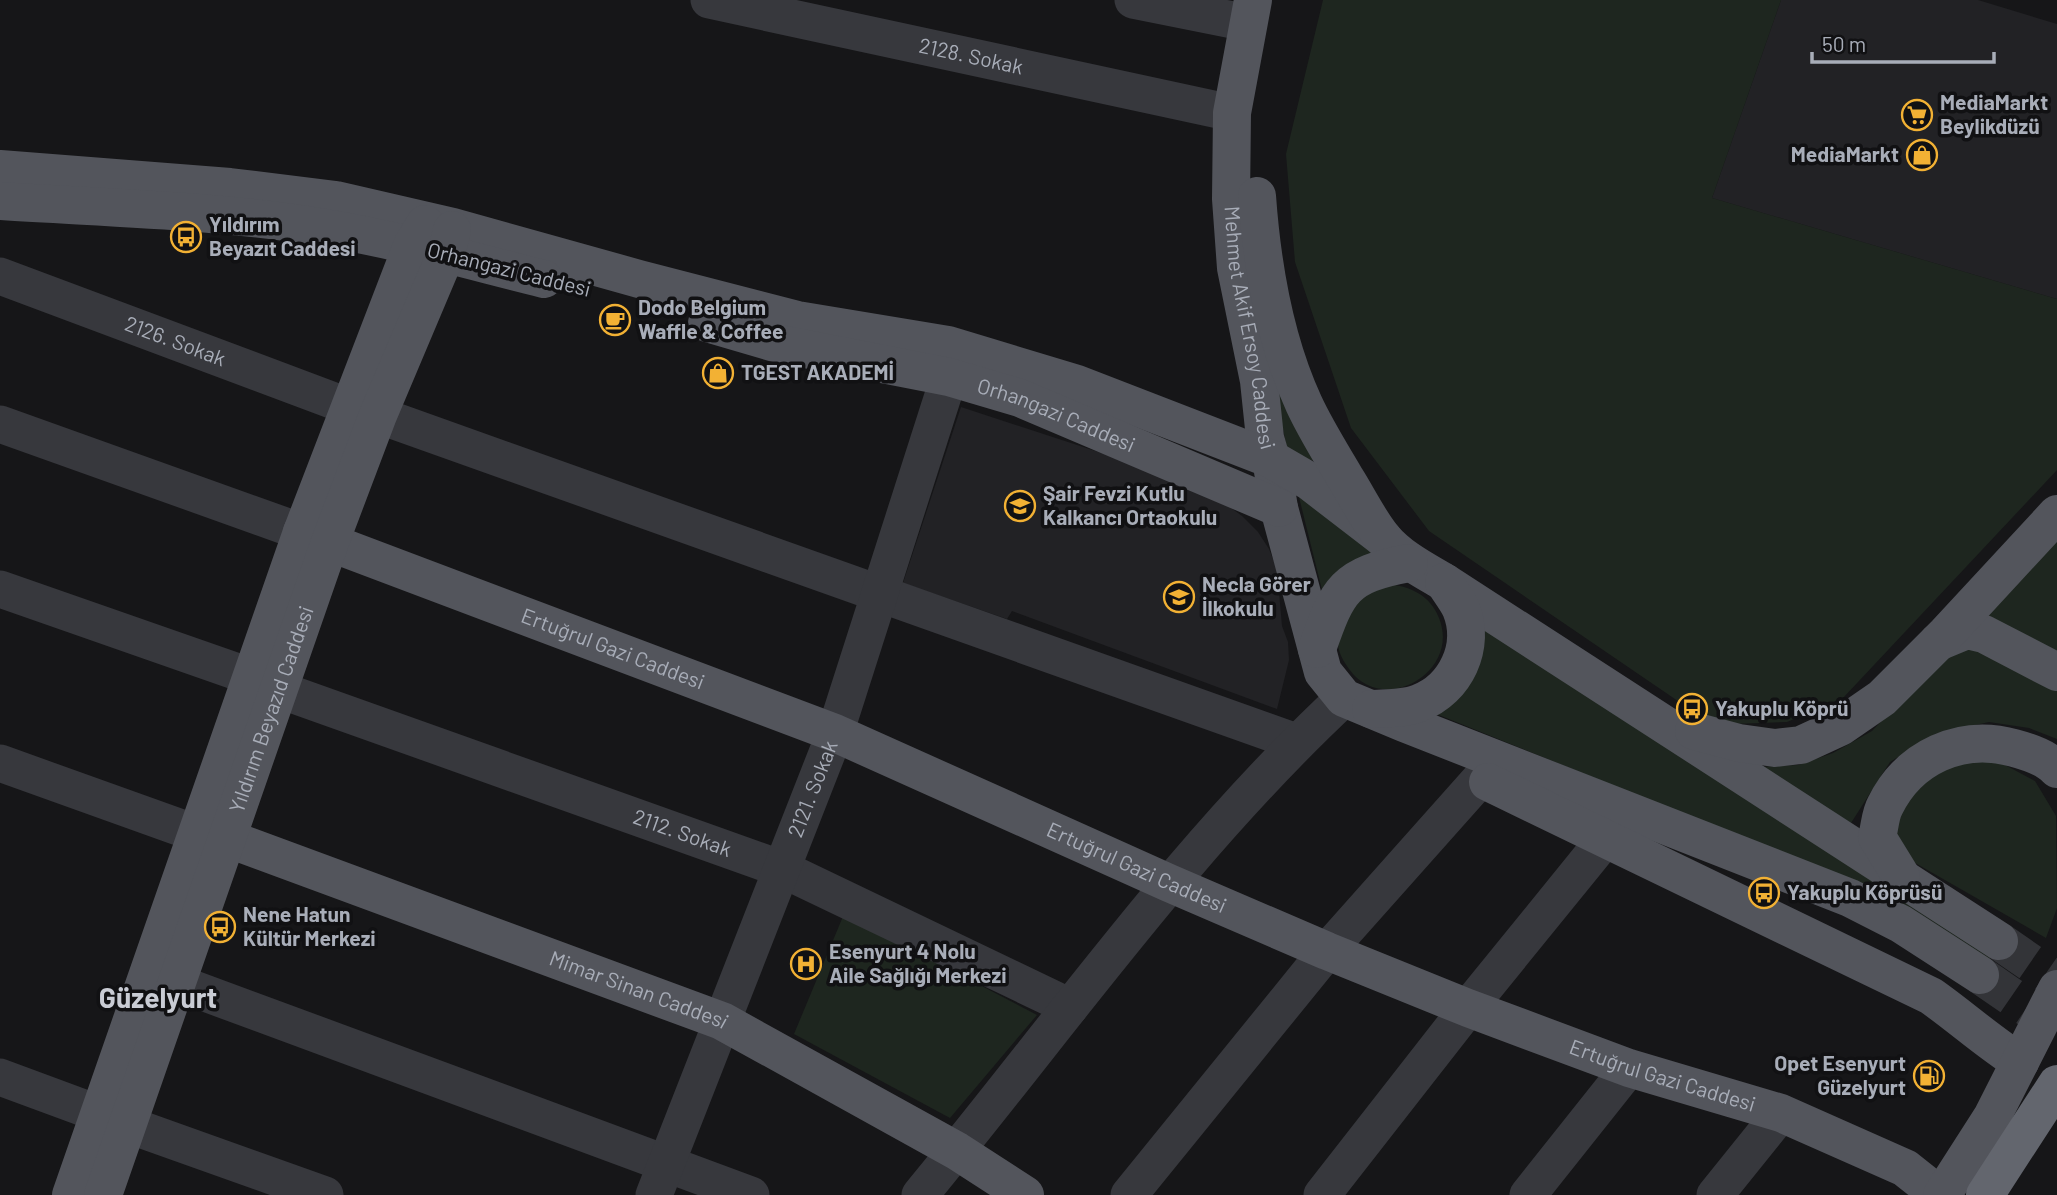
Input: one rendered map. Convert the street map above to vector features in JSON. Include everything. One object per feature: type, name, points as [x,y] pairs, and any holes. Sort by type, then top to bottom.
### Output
[{"type":"highway","points":[[1984,1195],[2057,1084]]},
{"type":"main road","name":"Mehmet Akif Ersoy Caddesi","points":[[1259,8],[1232,113],[1231,199],[1236,268],[1259,381],[1265,438],[1279,508],[1317,649]]},
{"type":"main road","name":"Mehmet Akif Ersoy Caddesi","points":[[1259,8],[1256,180],[1260,242],[1271,303],[1304,405],[1331,453],[1396,550]]},
{"type":"main road","points":[[0,169],[230,187],[336,200],[434,237],[639,279],[797,320],[937,342],[1011,362],[1077,384],[1271,459],[1309,481],[1396,550],[1999,941]]},
{"type":"main road","name":"Orhangazi Caddesi","points":[[0,201],[237,217],[434,237],[617,298],[775,343],[950,377],[1020,398],[1279,508]]},
{"type":"main road","name":"Yıldırım Beyazıd Caddesi","points":[[103,1195],[113,1119],[316,537],[434,237]]},
{"type":"main road","points":[[1640,709],[1693,731],[1739,743],[1775,748],[1801,745],[1840,727],[1882,698],[2057,514]]},
{"type":"main road","name":"Ertuğrul Gazi Caddesi","points":[[316,537],[835,733],[1169,883],[1468,1008],[1629,1068],[1781,1113],[1905,1168],[1940,1195]]},
{"type":"main road","points":[[1396,550],[1384,567],[1361,576],[1343,591],[1330,612],[1317,649],[1323,672],[1357,703],[1850,898],[1901,925],[1980,975]]},
{"type":"main road","points":[[1357,703],[1418,704],[1438,693],[1454,676],[1464,655],[1466,632],[1461,610],[1444,582]]},
{"type":"main road","points":[[1938,642],[1967,631],[1984,634],[2057,671]]},
{"type":"main road","points":[[1438,737],[1480,778],[1931,996],[1989,1042],[2020,1062]]},
{"type":"main road","points":[[1904,881],[1877,837],[1884,808],[1900,781],[1928,756],[1962,744],[1995,742],[2027,751],[2053,764],[2057,769]]},
{"type":"main road","name":"Yıldırım Beyazıd Caddesi","points":[[71,1195],[113,1119],[177,983],[212,836]]},
{"type":"main road","name":"Mimar Sinan Caddesi","points":[[212,836],[722,1021],[957,1151],[1025,1195]]},
{"type":"main road","points":[[1940,1195],[1992,1117],[2057,989]]},
{"type":"street","name":"2128. Sokak","points":[[709,0],[749,5],[1232,113]]},
{"type":"street","points":[[1133,0],[1259,8]]},
{"type":"street","name":"2126. Sokak","points":[[0,276],[364,411],[1296,742]]},
{"type":"street","name":"2121. Sokak","points":[[660,1179],[835,733],[950,377]]},
{"type":"street","name":"Ertuğrul Gazi Caddesi","points":[[0,424],[316,537]]},
{"type":"street","name":"2112. Sokak","points":[[0,589],[782,869],[1070,1007]]},
{"type":"street","points":[[920,1195],[1169,883],[1296,742],[1357,703]]},
{"type":"street","name":"Mimar Sinan Caddesi","points":[[2,768],[212,836]]},
{"type":"street","points":[[1129,1195],[1327,951],[1480,778]]},
{"type":"street","points":[[1322,1195],[1468,1008],[1606,838]]},
{"type":"street","points":[[177,983],[660,1179],[751,1195]]},
{"type":"street","points":[[1528,1195],[1629,1068]]},
{"type":"street","points":[[0,1077],[325,1195]]},
{"type":"street","points":[[1714,1195],[1781,1113]]},
{"type":"shaded area","points":[[1323,0],[1781,0],[1712,198],[2057,299],[2057,470],[1843,698],[1787,722],[1733,724],[1694,712],[1429,531],[1351,428],[1295,262],[1286,154]]},
{"type":"shaded area","name":"MediaMarkt Beylikdüzü","points":[[1781,0],[1978,0],[2057,24],[2057,299],[1712,198]]},
{"type":"shaded area","points":[[1263,328],[1325,464],[1288,454]]},
{"type":"shaded area","points":[[961,407],[1126,461],[1223,502],[1242,516],[1258,532],[1277,569],[1282,626],[1288,642],[1289,660],[1277,709],[1012,611],[1007,619],[903,583]]},
{"type":"shaded area","points":[[1297,489],[1382,553],[1324,598]]},
{"type":"shaded area","points":[[2057,537],[2057,739],[2029,728],[1989,722],[1935,734],[1890,762],[1851,823],[1758,767],[1798,765],[1833,753],[1872,731]]},
{"type":"shaded area","points":[[1389,584],[1412,590],[1430,603],[1439,618],[1443,638],[1439,656],[1429,671],[1415,682],[1398,688],[1380,689],[1364,683],[1349,669],[1339,652],[1338,640],[1358,595]]},
{"type":"shaded area","points":[[1475,622],[1995,951],[1986,966],[1874,891],[1434,713]]},
{"type":"shaded area","points":[[1992,758],[2035,781],[2056,816],[2057,908],[2046,938],[1903,856],[1890,831],[1928,767]]},
{"type":"shaded area","points":[[844,914],[1037,1015],[950,1118],[794,1034]]},
{"type":"tunnel","points":[[1999,941],[2057,981]]},
{"type":"tunnel","points":[[1980,975],[2057,1028]]},
{"type":"place","name":"MediaMarkt Beylikdüzü","points":[[1917,115]]},
{"type":"place","name":"MediaMarkt","points":[[1922,155]]},
{"type":"place","name":"Yıldırım Beyazıt Caddesi","points":[[186,237]]},
{"type":"place","name":"Dodo Belgium Waffle & Coffee","points":[[615,320]]},
{"type":"place","name":"TGEST AKADEMİ","points":[[718,373]]},
{"type":"place","name":"Şair Fevzi Kutlu Kalkancı Ortaokulu","points":[[1020,506]]},
{"type":"place","name":"Necla Görer İlkokulu","points":[[1179,597]]},
{"type":"place","name":"Yakuplu Köprü","points":[[1692,709]]},
{"type":"place","name":"Yakuplu Köprüsü","points":[[1764,893]]},
{"type":"place","name":"Nene Hatun Kültür Merkezi","points":[[220,927]]},
{"type":"place","name":"Esenyurt 4 Nolu Aile Sağlığı Merkezi","points":[[806,964]]},
{"type":"place","name":"Opet Esenyurt Güzelyurt","points":[[1929,1076]]},
{"type":"district","name":"Güzelyurt","points":[[158,998]]}]
